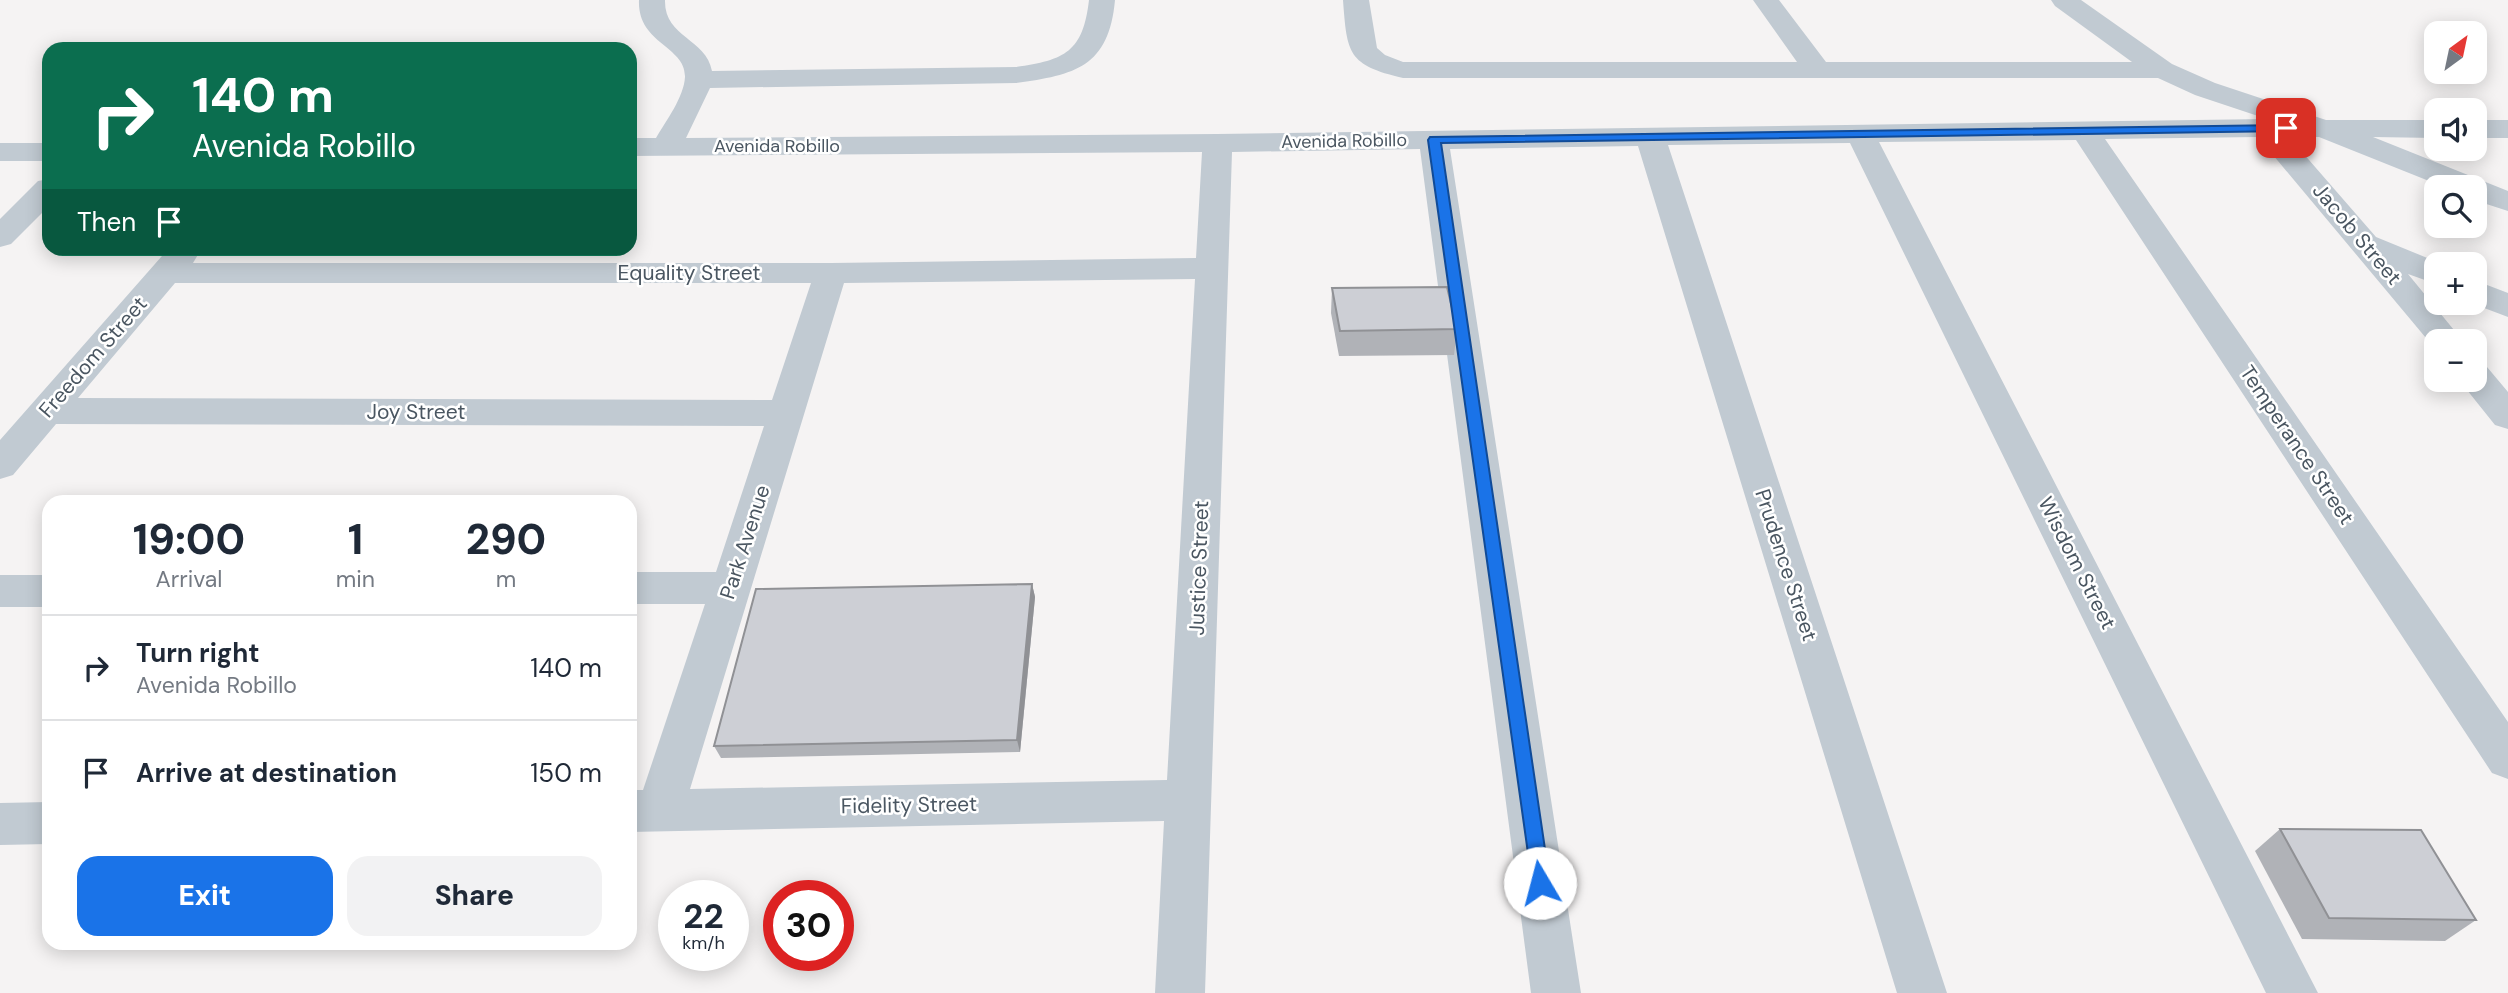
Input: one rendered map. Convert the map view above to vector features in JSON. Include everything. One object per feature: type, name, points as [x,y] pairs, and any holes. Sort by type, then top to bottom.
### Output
[{"type":"street","points":[[652,0],[650,9],[655,23],[665,36],[686,51],[698,66],[699,80],[666,147]]},
{"type":"street","points":[[699,80],[1016,75],[1046,71],[1069,63],[1087,50],[1098,36],[1102,0]]},
{"type":"street","points":[[1356,0],[1366,57],[1382,66],[1403,70],[1501,72],[2162,69]]},
{"type":"street","points":[[1766,0],[1817,69]]},
{"type":"street","points":[[2064,0],[2162,69],[2237,100],[2325,129],[2440,175]]},
{"type":"street","name":"Avenida Robillo","points":[[637,147],[1217,143],[2266,128],[2424,129]]},
{"type":"street","name":"Jacob Street","points":[[2266,128],[2436,329]]},
{"type":"street","points":[[2487,129],[2508,129]]},
{"type":"street","name":"Temperance Street","points":[[2085,131],[2508,759]]},
{"type":"street","name":"Wisdom Street","points":[[1860,134],[2293,993]]},
{"type":"street","name":"Prudence Street","points":[[1650,137],[1922,993]]},
{"type":"street","points":[[1434,140],[1556,993]]},
{"type":"street","name":"Justice Street","points":[[1180,993],[1217,143]]},
{"type":"street","points":[[0,152],[42,152]]},
{"type":"street","points":[[2487,194],[2508,202]]},
{"type":"street","points":[[0,237],[42,195]]},
{"type":"street","points":[[2365,243],[2424,269]]},
{"type":"street","name":"Equality Street","points":[[176,261],[831,273],[1212,268]]},
{"type":"street","name":"Freedom Street","points":[[0,465],[176,261]]},
{"type":"street","name":"Park Avenue","points":[[645,811],[731,588],[831,273]]},
{"type":"street","points":[[2487,297],[2508,306]]},
{"type":"street","points":[[2487,391],[2508,416]]},
{"type":"street","name":"Joy Street","points":[[46,411],[786,413]]},
{"type":"street","points":[[637,588],[731,588]]},
{"type":"street","points":[[0,591],[42,591]]},
{"type":"street","name":"Fidelity Street","points":[[645,811],[1189,800]]},
{"type":"street","points":[[0,824],[42,823]]},
{"type":"building","points":[[1447,287],[1457,329],[1340,331],[1332,288]]},
{"type":"building","points":[[1032,584],[1017,740],[714,746],[756,589]]},
{"type":"building","points":[[2280,829],[2421,830],[2476,920],[2329,918]]},
{"type":"route","points":[[1540,883],[1434,140],[2286,128]]}]
